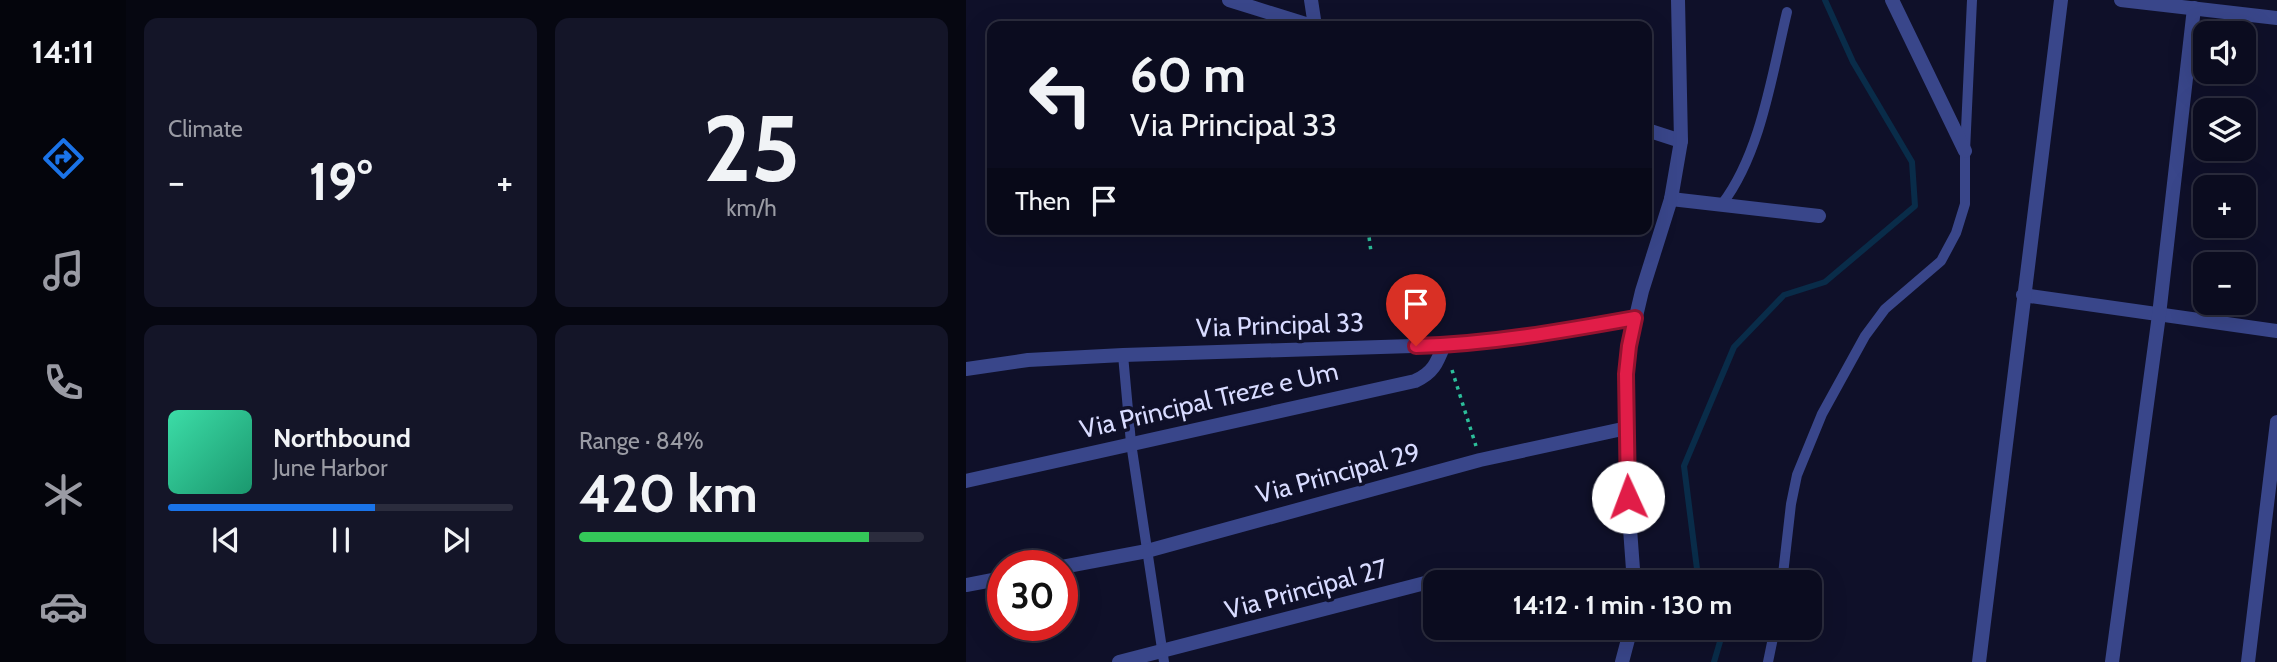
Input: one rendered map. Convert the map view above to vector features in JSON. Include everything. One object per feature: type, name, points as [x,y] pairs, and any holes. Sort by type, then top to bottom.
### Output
[{"type":"street","points":[[1229,0],[1298,21]]},
{"type":"street","points":[[1311,0],[1313,21]]},
{"type":"street","points":[[1633,570],[1626,474],[1626,374],[1635,318],[1671,199],[1681,141],[1678,0]]},
{"type":"street","points":[[1892,0],[1965,151]]},
{"type":"street","points":[[1979,662],[2061,0]]},
{"type":"street","points":[[2121,0],[2277,18]]},
{"type":"street","points":[[2112,662],[2159,315],[2193,8]]},
{"type":"street","points":[[1652,132],[1681,141]]},
{"type":"street","points":[[1671,199],[1819,216]]},
{"type":"street","points":[[2023,295],[2277,331]]},
{"type":"street","name":"Via Principal 33","points":[[966,369],[1028,360],[1123,355],[1444,345],[1559,332],[1635,318]]},
{"type":"street","name":"Via Principal Treze e Um","points":[[966,481],[1415,381],[1429,375],[1437,365],[1444,345]]},
{"type":"street","points":[[2248,662],[2277,422]]},
{"type":"street","name":"Via Principal 29","points":[[1078,564],[1147,551],[1480,460],[1627,428]]},
{"type":"street","points":[[966,585],[987,581]]},
{"type":"street","name":"Via Principal 27","points":[[1119,662],[1164,657],[1423,584]]},
{"type":"street","points":[[1622,662],[1628,640]]},
{"type":"lane","points":[[1783,570],[1790,504],[1797,475],[1814,432],[1865,336],[1885,309],[1941,261],[1950,246],[1965,204],[1972,0]]},
{"type":"lane","points":[[1722,204],[1737,184],[1756,134],[1787,12]]},
{"type":"lane","points":[[1123,355],[1131,443],[1164,657]]},
{"type":"lane","points":[[1768,662],[1773,640]]},
{"type":"path","points":[[1369,235],[1371,252]]},
{"type":"path","points":[[1444,345],[1480,460]]},
{"type":"waterway","points":[[1698,570],[1684,466],[1734,347],[1784,295],[1825,282],[1915,206],[1912,162],[1853,62],[1825,0]]},
{"type":"waterway","points":[[1714,662],[1720,640]]},
{"type":"route","points":[[1416,346],[1559,332],[1635,318],[1626,374],[1628,497]]}]
